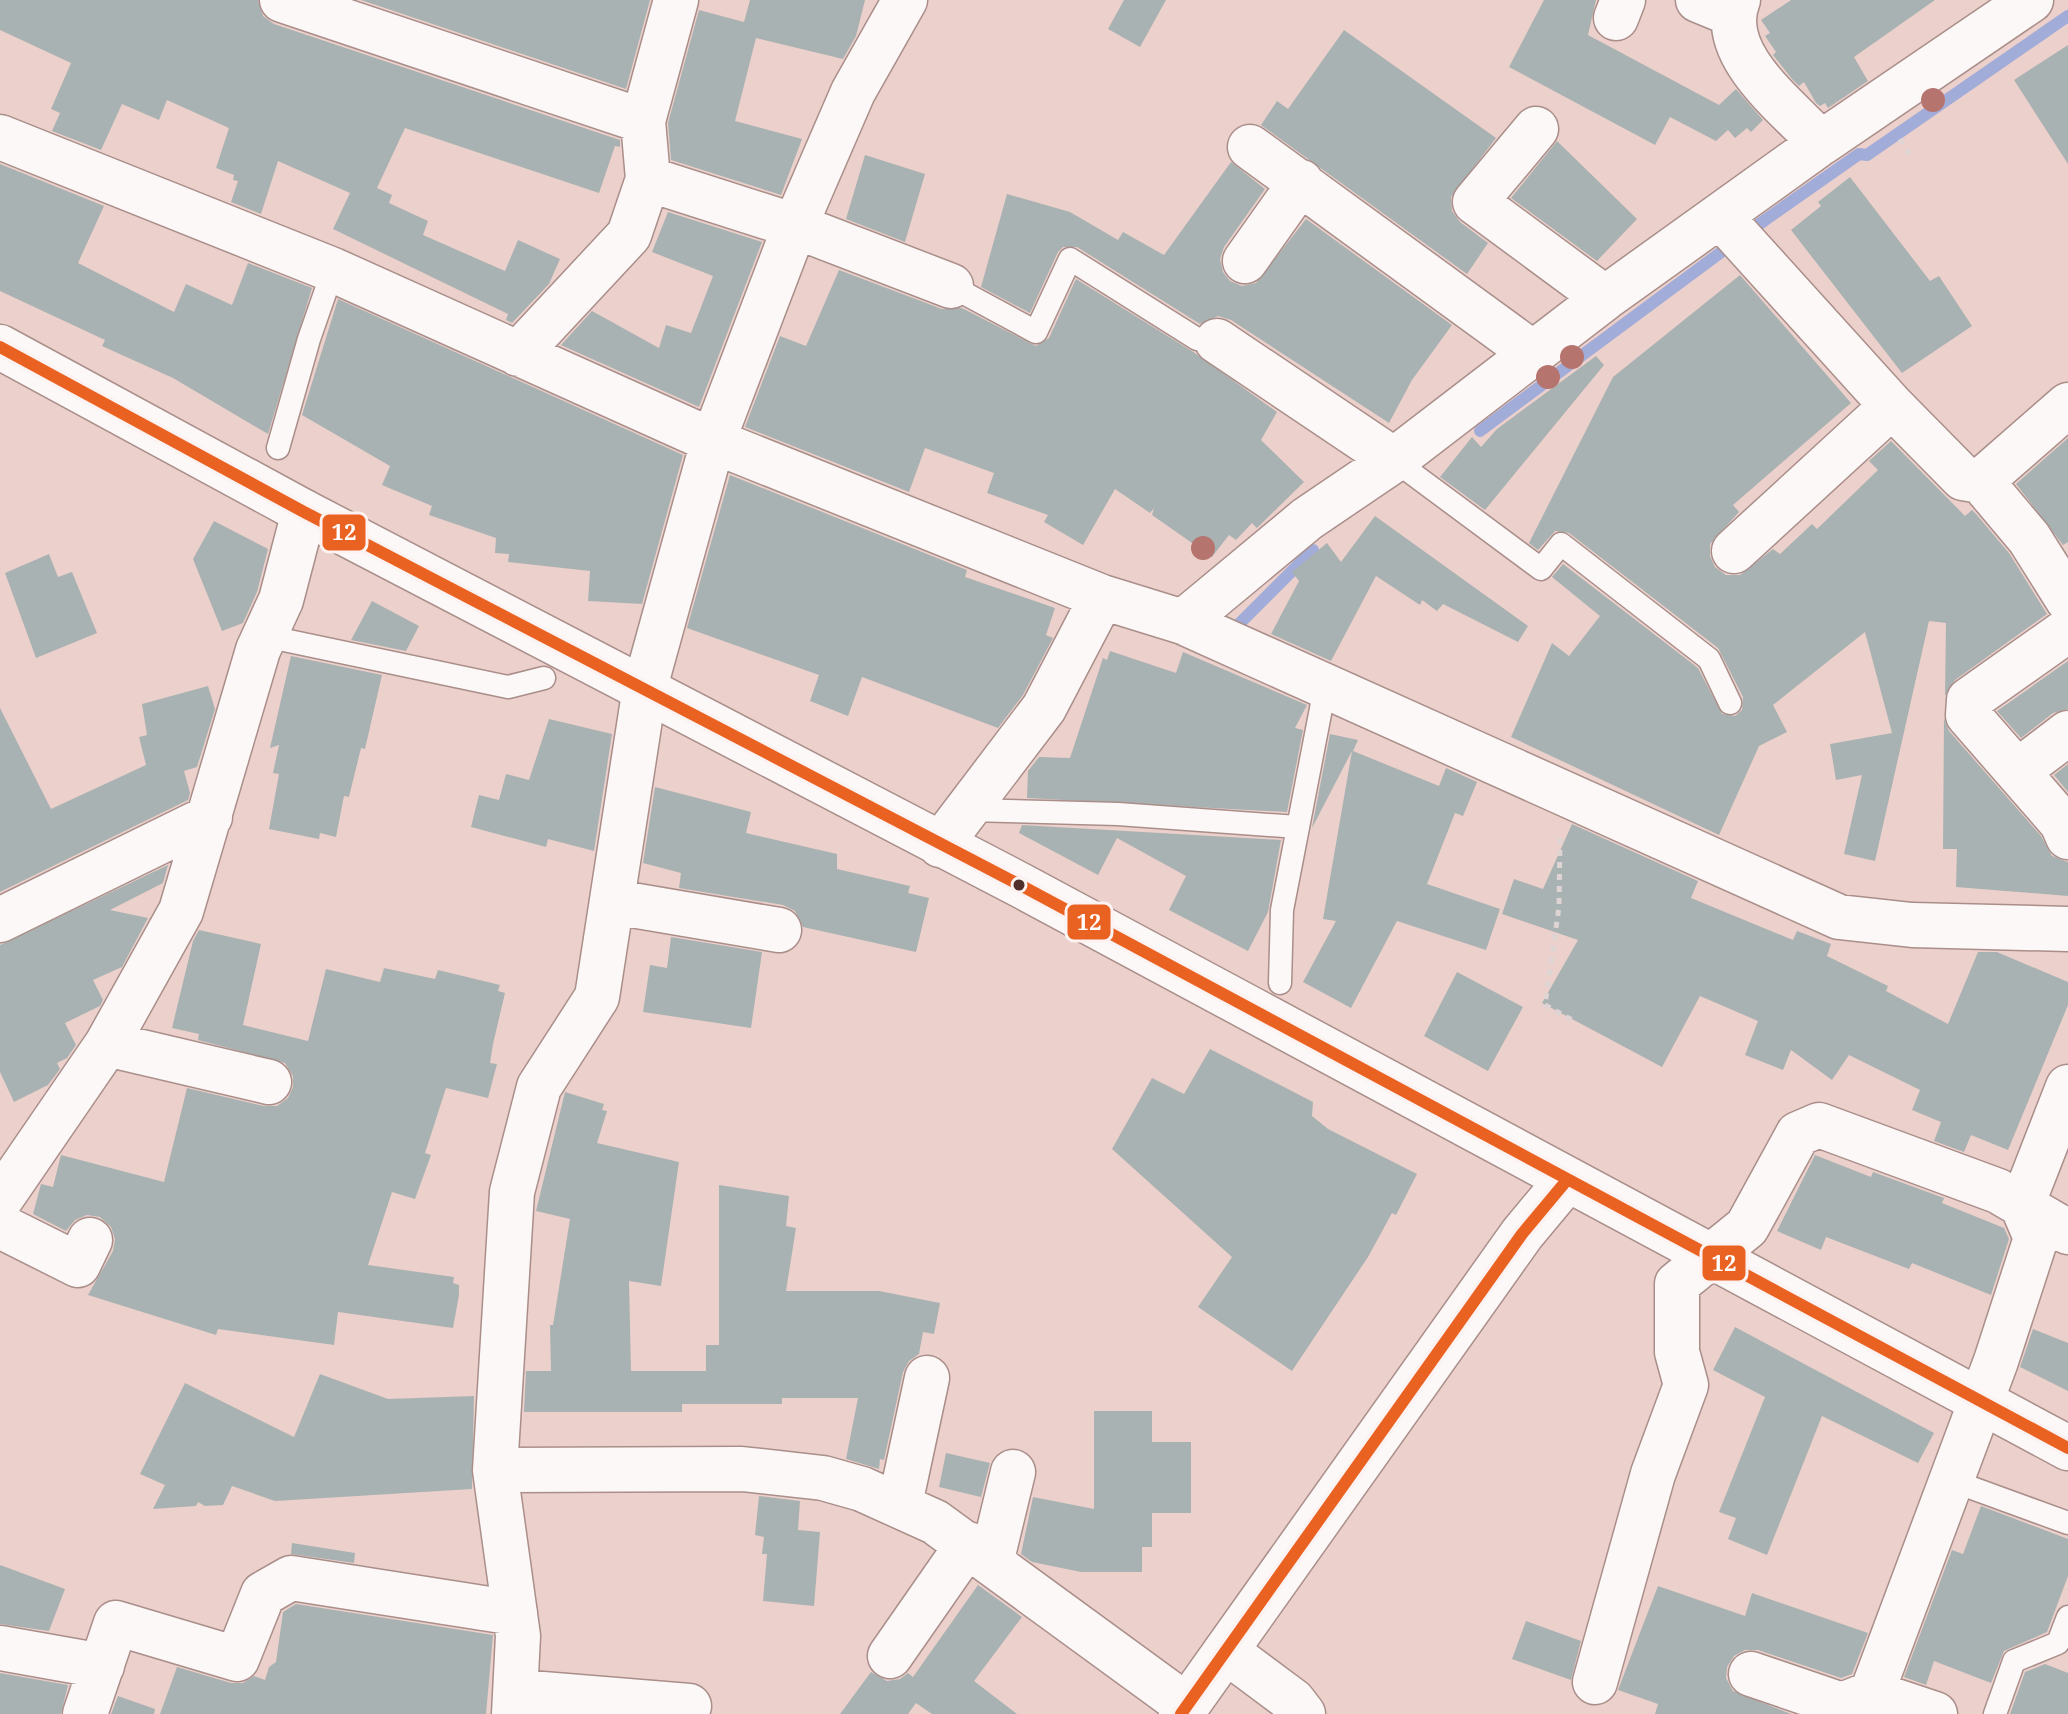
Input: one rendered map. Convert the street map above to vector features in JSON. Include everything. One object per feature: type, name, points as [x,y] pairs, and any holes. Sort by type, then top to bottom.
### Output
[{"type":"street","points":[[282,0],[643,121]]},
{"type":"street","points":[[518,354],[629,235],[648,179],[643,121],[676,0]]},
{"type":"street","points":[[689,1706],[516,1703],[515,1613],[495,1470],[512,1192],[539,1087],[597,997],[645,687],[713,441],[795,226],[853,92],[905,0]]},
{"type":"street","points":[[1183,622],[1307,519],[1394,460],[1605,298],[1821,143],[2031,0]]},
{"type":"street","points":[[1723,5],[1738,50],[1821,143]]},
{"type":"street","points":[[1536,129],[1475,202],[1605,298]]},
{"type":"street","points":[[0,137],[333,270],[713,441],[1102,597],[1183,622],[1839,917],[1912,925],[2068,929]]},
{"type":"street","points":[[1250,147],[1534,354]]},
{"type":"street","points":[[648,179],[795,226],[951,286]]},
{"type":"street","points":[[1245,261],[1301,182]]},
{"type":"street","points":[[1720,216],[1892,406],[1963,478],[1981,481],[2029,538],[2068,600]]},
{"type":"street","points":[[1217,341],[1394,460]]},
{"type":"street","points":[[0,347],[304,512],[645,687],[2068,1448]]},
{"type":"street","points":[[1981,481],[2068,405]]},
{"type":"street","points":[[1734,551],[1892,406]]},
{"type":"street","points":[[0,1200],[107,1044],[181,911],[265,636],[281,600],[304,512]]},
{"type":"street","points":[[940,845],[1044,708],[1102,597]]},
{"type":"street","points":[[2068,630],[1969,700],[1968,715],[2062,823],[2068,837]]},
{"type":"street","points":[[2018,771],[2068,733]]},
{"type":"street","points":[[0,920],[210,817]]},
{"type":"street","points":[[614,902],[779,930]]},
{"type":"street","points":[[107,1044],[269,1082]]},
{"type":"street","points":[[1868,1704],[1981,1400],[2036,1238],[2022,1205],[2068,1087]]},
{"type":"street","points":[[1595,1682],[1653,1474],[1686,1385],[1677,1352],[1677,1284],[1747,1227],[1798,1134],[1819,1125],[1998,1191],[2068,1232]]},
{"type":"street","points":[[495,1470],[783,1471],[862,1489],[900,1504],[980,1553],[1184,1710],[1522,1234],[1567,1180]]},
{"type":"street","points":[[0,1226],[78,1265],[90,1240]]},
{"type":"street","points":[[900,1504],[927,1378]]},
{"type":"street","points":[[890,1656],[980,1553],[1013,1472]]},
{"type":"street","points":[[85,1714],[116,1623],[237,1659],[263,1594],[291,1578],[515,1613]]},
{"type":"street","points":[[0,1648],[102,1666]]},
{"type":"street","points":[[1226,1651],[1293,1701],[1303,1714]]},
{"type":"street","points":[[1751,1674],[1842,1705],[1868,1704],[1935,1714]]},
{"type":"lane","points":[[951,286],[1036,332],[1070,259],[1197,339],[1217,341]]},
{"type":"lane","points":[[278,448],[309,339],[333,270]]},
{"type":"lane","points":[[1394,460],[1541,569],[1561,544],[1709,659],[1730,703]]},
{"type":"lane","points":[[265,636],[508,687],[544,678]]},
{"type":"lane","points":[[1280,983],[1282,910],[1325,688]]},
{"type":"lane","points":[[966,810],[1118,814],[1297,827]]},
{"type":"lane","points":[[1950,1480],[2068,1523]]},
{"type":"lane","points":[[1995,1714],[2014,1661],[2058,1643],[2068,1617]]},
{"type":"path","points":[[1901,141],[1910,155]]},
{"type":"path","points":[[1574,799],[1558,843],[1559,907],[1545,1005],[1574,1021]]},
{"type":"building","points":[[0,0],[258,0],[263,16],[274,24],[620,140],[620,147],[615,146],[599,193],[405,128],[377,188],[392,195],[389,203],[428,221],[423,235],[505,271],[518,240],[560,259],[549,284],[512,323],[506,320],[508,314],[333,229],[350,193],[278,161],[261,214],[231,202],[238,181],[233,180],[234,175],[216,168],[229,128],[167,100],[159,120],[122,104],[101,150],[52,131],[60,113],[51,109],[71,63],[0,30]]},
{"type":"building","points":[[361,0],[650,0],[626,89]]},
{"type":"building","points":[[750,0],[865,0],[856,36],[843,59],[756,38],[735,121],[802,139],[781,195],[671,160],[668,123],[699,10],[744,22]]},
{"type":"building","points":[[1124,0],[1166,0],[1140,47],[1108,29]]},
{"type":"building","points":[[1544,0],[1596,0],[1588,35],[1719,105],[1736,89],[1763,120],[1751,132],[1747,128],[1735,138],[1728,130],[1716,141],[1670,117],[1655,145],[1509,67]]},
{"type":"building","points":[[1791,0],[1935,0],[1854,57],[1868,81],[1828,108],[1825,103],[1820,106],[1816,103],[1804,82],[1799,86],[1792,79],[1773,55],[1776,52],[1765,36],[1770,33],[1761,20]]},
{"type":"building","points":[[1344,30],[1496,138],[1451,197],[1452,211],[1460,222],[1488,243],[1467,274],[1261,125],[1277,101],[1288,109]]},
{"type":"building","points":[[2068,45],[2068,164],[2014,80]]},
{"type":"building","points":[[1557,141],[1637,219],[1597,261],[1511,198]]},
{"type":"building","points":[[865,155],[925,174],[905,242],[846,219]]},
{"type":"building","points":[[1231,162],[1265,189],[1224,247],[1220,259],[1223,272],[1230,281],[1242,286],[1256,283],[1306,219],[1452,325],[1412,380],[1389,423],[1231,320],[1218,316],[1200,324],[1077,247],[1063,247],[1058,252],[1030,313],[981,287],[1007,194],[1070,212],[1118,240],[1123,232],[1164,255]]},
{"type":"building","points":[[0,164],[104,206],[78,263],[174,312],[186,284],[232,305],[248,263],[312,288],[268,434],[173,378],[102,346],[105,340],[0,291]]},
{"type":"building","points":[[1850,177],[1930,281],[1939,276],[1972,326],[1902,373],[1791,230],[1821,206],[1818,202]]},
{"type":"building","points":[[668,212],[762,242],[699,407],[561,345],[592,311],[659,348],[666,325],[691,333],[713,276],[652,252]]},
{"type":"building","points":[[839,270],[942,309],[962,308],[1036,346],[1049,338],[1076,279],[1195,353],[1277,412],[1261,440],[1304,482],[1257,528],[1252,523],[1236,540],[1229,535],[1212,557],[1152,515],[1154,508],[1150,513],[1115,489],[1083,545],[1044,522],[1048,515],[987,493],[994,473],[925,448],[909,492],[745,427],[780,336],[806,346]]},
{"type":"building","points":[[1740,275],[1851,403],[1733,505],[1739,512],[1710,544],[1710,556],[1715,567],[1726,575],[1740,575],[1773,549],[1780,554],[1812,524],[1817,529],[1878,470],[1869,461],[1891,441],[1965,516],[1972,510],[1976,514],[2009,553],[2047,614],[1955,680],[1945,696],[1946,623],[1929,621],[1875,861],[1844,854],[1862,775],[1836,780],[1830,744],[1892,733],[1865,632],[1773,705],[1787,732],[1759,746],[1719,835],[1511,737],[1552,643],[1569,656],[1600,616],[1552,577],[1563,564],[1698,668],[1722,714],[1735,716],[1742,710],[1743,697],[1718,648],[1569,533],[1555,531],[1538,550],[1529,543],[1613,377]]},
{"type":"building","points":[[338,299],[683,455],[642,604],[588,601],[590,571],[508,562],[509,554],[495,553],[496,538],[429,515],[432,506],[382,485],[390,466],[302,415]]},
{"type":"building","points":[[1596,356],[1604,365],[1485,510],[1440,477],[1472,437],[1481,447],[1497,429]]},
{"type":"building","points":[[2068,438],[2068,542],[2063,545],[2016,484]]},
{"type":"building","points":[[730,475],[967,570],[965,577],[1055,608],[1046,635],[1053,638],[1023,695],[998,728],[862,677],[848,716],[810,701],[819,675],[687,628]]},
{"type":"building","points":[[1375,516],[1528,626],[1518,642],[1443,604],[1437,611],[1422,600],[1420,605],[1376,576],[1331,661],[1271,634],[1299,581],[1292,572],[1327,543],[1341,562]]},
{"type":"building","points":[[214,521],[268,549],[257,592],[243,623],[222,631],[193,559]]},
{"type":"building","points":[[49,554],[58,577],[72,572],[97,633],[36,658],[5,573]]},
{"type":"building","points":[[372,601],[419,626],[406,651],[351,640]]},
{"type":"building","points":[[1110,651],[1176,673],[1183,652],[1307,705],[1295,728],[1303,730],[1287,812],[1027,798],[1028,771],[1039,757],[1070,758],[1103,658],[1107,660]]},
{"type":"building","points":[[291,656],[382,675],[365,749],[361,748],[349,797],[344,796],[336,837],[320,833],[319,839],[269,829],[279,774],[273,773],[279,745],[270,748]]},
{"type":"building","points":[[2068,661],[2068,709],[2053,713],[2021,738],[1997,711]]},
{"type":"building","points":[[208,686],[215,709],[197,767],[184,771],[190,793],[188,800],[0,892],[0,708],[51,809],[146,765],[139,737],[147,735],[142,704]]},
{"type":"building","points":[[1944,718],[1949,731],[2041,836],[2052,856],[2068,862],[2068,896],[1956,887],[1957,849],[1943,849]]},
{"type":"building","points":[[549,719],[612,734],[594,851],[548,839],[546,847],[471,827],[479,795],[499,800],[506,774],[529,780]]},
{"type":"building","points":[[1330,734],[1358,740],[1353,751],[1439,786],[1446,768],[1477,782],[1463,816],[1455,813],[1427,884],[1500,909],[1486,950],[1397,921],[1351,1008],[1303,982],[1336,921],[1323,919],[1352,751],[1312,828]]},
{"type":"building","points":[[2068,764],[2068,792],[2054,775]]},
{"type":"building","points":[[655,787],[751,812],[746,833],[837,854],[837,869],[910,886],[908,893],[929,898],[916,952],[803,927],[795,911],[783,905],[679,888],[681,873],[643,863]]},
{"type":"building","points":[[1572,824],[1698,881],[1691,898],[1793,940],[1797,931],[1831,944],[1827,956],[1888,986],[1886,991],[1948,1024],[1978,952],[1997,952],[2068,982],[2068,1005],[2008,1150],[1971,1135],[1964,1152],[1934,1141],[1941,1122],[1912,1110],[1920,1090],[1849,1055],[1832,1080],[1791,1050],[1783,1070],[1745,1055],[1758,1021],[1700,996],[1662,1067],[1542,1003],[1578,940],[1502,914],[1514,879],[1543,889]]},
{"type":"building","points":[[1022,825],[1281,840],[1268,912],[1248,951],[1169,910],[1186,876],[1117,838],[1098,875],[1019,833]]},
{"type":"building","points":[[168,865],[163,883],[110,910],[148,918],[122,967],[93,980],[103,1000],[100,1006],[65,1023],[76,1045],[67,1058],[57,1063],[60,1069],[48,1085],[14,1102],[0,1072],[0,945]]},
{"type":"building","points":[[199,930],[261,944],[243,1025],[308,1041],[326,969],[380,982],[384,968],[435,979],[438,970],[500,985],[498,991],[505,993],[493,1044],[490,1063],[497,1064],[488,1098],[446,1088],[425,1153],[431,1155],[415,1199],[392,1192],[368,1265],[454,1277],[453,1283],[459,1285],[459,1295],[453,1328],[338,1312],[334,1345],[218,1329],[216,1335],[88,1295],[113,1251],[115,1239],[111,1227],[100,1217],[87,1215],[75,1220],[66,1231],[33,1214],[41,1184],[53,1187],[61,1155],[164,1182],[187,1088],[264,1106],[277,1106],[288,1098],[293,1087],[293,1076],[285,1063],[198,1040],[199,1034],[172,1028],[193,941]]},
{"type":"building","points":[[671,937],[762,952],[751,1028],[643,1012],[650,965],[667,968]]},
{"type":"building","points":[[1457,972],[1523,1007],[1488,1071],[1424,1036]]},
{"type":"building","points":[[1210,1049],[1313,1102],[1312,1116],[1328,1129],[1417,1174],[1396,1215],[1392,1213],[1368,1257],[1292,1371],[1198,1307],[1232,1257],[1112,1149],[1152,1078],[1184,1094]]},
{"type":"building","points":[[565,1092],[604,1104],[602,1110],[607,1111],[597,1143],[679,1162],[661,1286],[629,1281],[631,1371],[706,1371],[706,1345],[719,1345],[719,1185],[789,1196],[786,1226],[796,1228],[786,1291],[879,1291],[940,1303],[934,1334],[923,1332],[919,1354],[909,1361],[903,1372],[884,1460],[880,1459],[879,1469],[846,1459],[858,1398],[782,1398],[782,1404],[682,1404],[682,1412],[524,1412],[526,1371],[551,1371],[550,1325],[553,1325],[570,1219],[536,1211]]},
{"type":"building","points":[[1815,1155],[1871,1177],[1873,1172],[1944,1198],[1942,1203],[2004,1228],[2009,1239],[1991,1295],[1912,1263],[1909,1269],[1826,1237],[1821,1250],[1777,1231]]},
{"type":"building","points":[[1735,1327],[1934,1433],[1918,1463],[1822,1416],[1767,1555],[1728,1539],[1736,1518],[1719,1512],[1765,1397],[1713,1370]]},
{"type":"building","points":[[2033,1329],[2068,1343],[2068,1391],[2020,1367]]},
{"type":"building","points":[[320,1374],[388,1399],[474,1396],[472,1489],[275,1501],[232,1486],[223,1505],[205,1506],[198,1502],[196,1506],[153,1509],[165,1485],[140,1474],[185,1383],[294,1437]]},
{"type":"building","points":[[1094,1411],[1152,1411],[1152,1442],[1191,1442],[1191,1513],[1152,1513],[1152,1547],[1142,1547],[1142,1572],[1081,1572],[1032,1562],[1021,1554],[1033,1497],[1094,1509]]},
{"type":"building","points":[[946,1453],[990,1463],[981,1497],[939,1487]]},
{"type":"building","points":[[759,1496],[800,1501],[798,1530],[820,1532],[814,1606],[763,1601],[767,1554],[762,1554],[764,1537],[755,1535]]},
{"type":"building","points":[[1981,1506],[2068,1539],[2068,1576],[2047,1632],[2004,1651],[1991,1683],[1934,1661],[1926,1685],[1904,1677],[1952,1550],[1963,1554]]},
{"type":"building","points":[[292,1543],[355,1553],[354,1563],[291,1554]]},
{"type":"building","points":[[0,1565],[65,1589],[49,1631],[0,1624]]},
{"type":"building","points":[[978,1585],[1022,1617],[974,1681],[1017,1714],[932,1714],[916,1703],[908,1714],[840,1714],[871,1672],[887,1681],[900,1679],[908,1673],[913,1677]]},
{"type":"building","points":[[1658,1586],[1745,1616],[1752,1593],[1868,1633],[1852,1674],[1841,1678],[1758,1650],[1745,1650],[1734,1656],[1727,1667],[1726,1678],[1733,1691],[1791,1714],[1655,1714],[1658,1704],[1618,1690]]},
{"type":"building","points":[[296,1604],[493,1635],[486,1714],[160,1714],[177,1667],[231,1683],[243,1683],[254,1676],[265,1680],[269,1667],[276,1662],[283,1612]]},
{"type":"building","points":[[1526,1621],[1581,1641],[1571,1680],[1512,1659]]},
{"type":"building","points":[[2045,1664],[2068,1673],[2068,1714],[2010,1714],[2025,1672]]},
{"type":"building","points":[[0,1673],[68,1685],[61,1714],[0,1714]]},
{"type":"building","points":[[118,1696],[155,1709],[154,1714],[111,1714]]},
{"type":"waterway","points":[[1758,225],[1859,154],[1867,155],[2068,16]]},
{"type":"waterway","points":[[1480,431],[1724,250]]},
{"type":"waterway","points":[[1236,627],[1313,550]]},
{"type":"transit line","name":"12","points":[[0,347],[304,512],[1022,886],[2068,1448]]},
{"type":"transit line","name":"12","points":[[1181,1714],[1522,1234],[1567,1180]]}]
